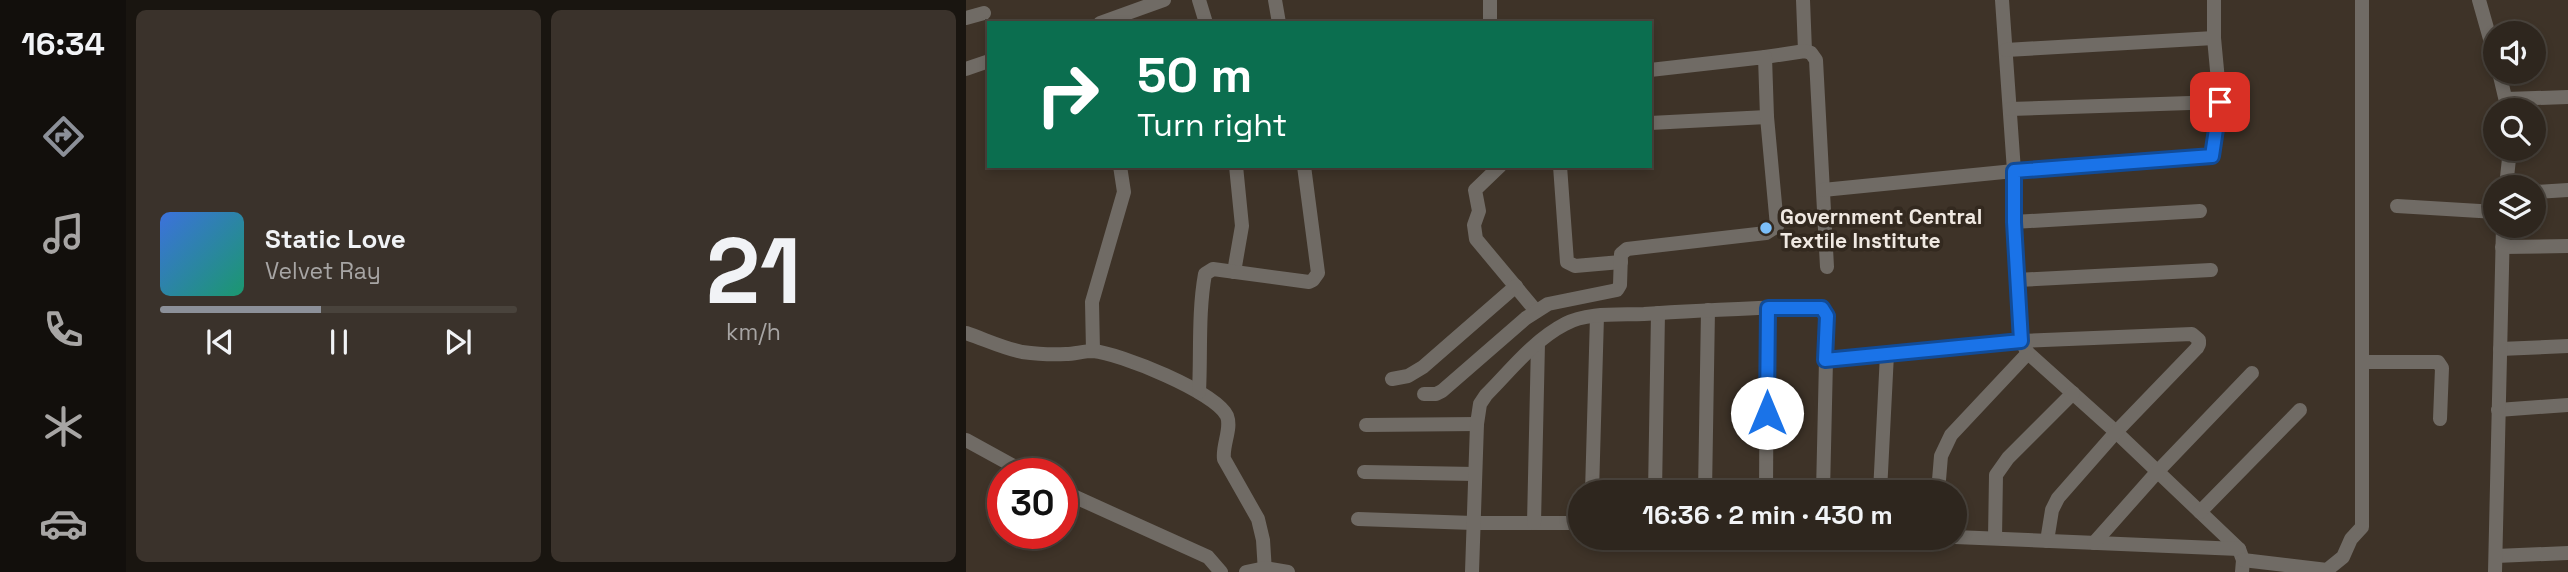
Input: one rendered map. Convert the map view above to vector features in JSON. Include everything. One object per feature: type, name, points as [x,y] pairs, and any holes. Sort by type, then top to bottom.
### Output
[{"type":"street","points":[[1106,21],[1164,0]]},
{"type":"street","points":[[1199,0],[1205,21]]},
{"type":"street","points":[[1275,0],[1279,21]]},
{"type":"street","points":[[1490,0],[1490,21]]},
{"type":"street","points":[[1803,0],[1805,51]]},
{"type":"street","points":[[2002,0],[2014,171],[2017,280],[2024,347],[2200,512],[2241,560]]},
{"type":"street","points":[[1823,190],[2014,171],[2212,156],[2220,102],[2214,38],[2214,0]]},
{"type":"street","points":[[1967,537],[2094,543],[2327,570],[2343,557],[2363,522],[2362,0]]},
{"type":"street","points":[[2479,0],[2485,21]]},
{"type":"street","points":[[966,18],[984,13]]},
{"type":"street","points":[[2006,50],[2214,38]]},
{"type":"street","points":[[1652,70],[1805,51],[1811,53],[1816,60],[1828,267]]},
{"type":"street","points":[[1424,394],[1442,391],[1536,311],[1555,301],[1617,290],[1620,285],[1623,251],[1773,230],[1778,218],[1767,117],[1765,57]]},
{"type":"street","points":[[966,69],[987,62]]},
{"type":"street","points":[[2546,100],[2568,97]]},
{"type":"street","points":[[2010,109],[2220,102]]},
{"type":"street","points":[[1652,123],[1767,117]]},
{"type":"street","points":[[1093,351],[1092,302],[1124,192],[1120,168]]},
{"type":"street","points":[[1234,272],[1242,226],[1236,168]]},
{"type":"street","points":[[1199,392],[1201,301],[1205,274],[1213,269],[1308,282],[1318,273],[1304,168]]},
{"type":"street","points":[[1498,168],[1475,190],[1479,211],[1474,232],[1476,239],[1536,311]]},
{"type":"street","points":[[1560,168],[1567,262],[1575,266],[1621,262]]},
{"type":"street","points":[[2546,191],[2568,190]]},
{"type":"street","points":[[2397,206],[2483,211]]},
{"type":"street","points":[[2014,222],[2200,211]]},
{"type":"street","points":[[2495,572],[2502,238]]},
{"type":"street","points":[[2502,247],[2568,246]]},
{"type":"street","points":[[2017,280],[2211,270]]},
{"type":"street","points":[[1392,379],[1408,376],[1423,367],[1516,286]]},
{"type":"street","points":[[1766,480],[1768,308]]},
{"type":"street","points":[[1472,572],[1480,404],[1538,343],[1574,320],[1597,316],[1707,310],[1822,308],[1827,316],[1822,480]]},
{"type":"street","points":[[1704,480],[1707,310]]},
{"type":"street","points":[[1655,480],[1658,313]]},
{"type":"street","points":[[1592,480],[1597,316]]},
{"type":"street","points":[[966,333],[1020,351],[1042,355],[1093,351],[1153,370],[1212,400],[1227,416],[1224,459],[1258,519],[1265,570]]},
{"type":"street","points":[[1825,360],[2192,334],[2196,336],[2199,344],[2197,348],[2116,432],[2058,498],[2052,510],[2047,541]]},
{"type":"street","points":[[1534,523],[1538,343]]},
{"type":"street","points":[[2500,349],[2568,346]]},
{"type":"street","points":[[1939,480],[1945,444],[2024,347]]},
{"type":"street","points":[[1881,480],[1887,354]]},
{"type":"street","points":[[2362,362],[2438,362],[2442,368],[2440,419]]},
{"type":"street","points":[[2094,543],[2158,471],[2252,373]]},
{"type":"street","points":[[1995,538],[1996,475],[2008,458],[2073,393]]},
{"type":"street","points":[[2498,410],[2568,405]]},
{"type":"street","points":[[2200,512],[2300,410]]},
{"type":"street","points":[[1366,425],[1477,424]]},
{"type":"street","points":[[966,440],[999,458]]},
{"type":"street","points":[[1364,472],[1475,474]]},
{"type":"street","points":[[1078,498],[1208,557],[1221,572]]},
{"type":"street","points":[[1358,519],[1568,523]]},
{"type":"street","points":[[2496,556],[2568,553]]},
{"type":"street","points":[[1246,572],[1288,572]]},
{"type":"place","name":"Government Central Textile Institute","points":[[1766,228]]},
{"type":"route","points":[[1767,413],[1768,308],[1822,308],[1827,316],[1825,360],[2021,341],[2014,171],[2212,156],[2220,102]]}]
